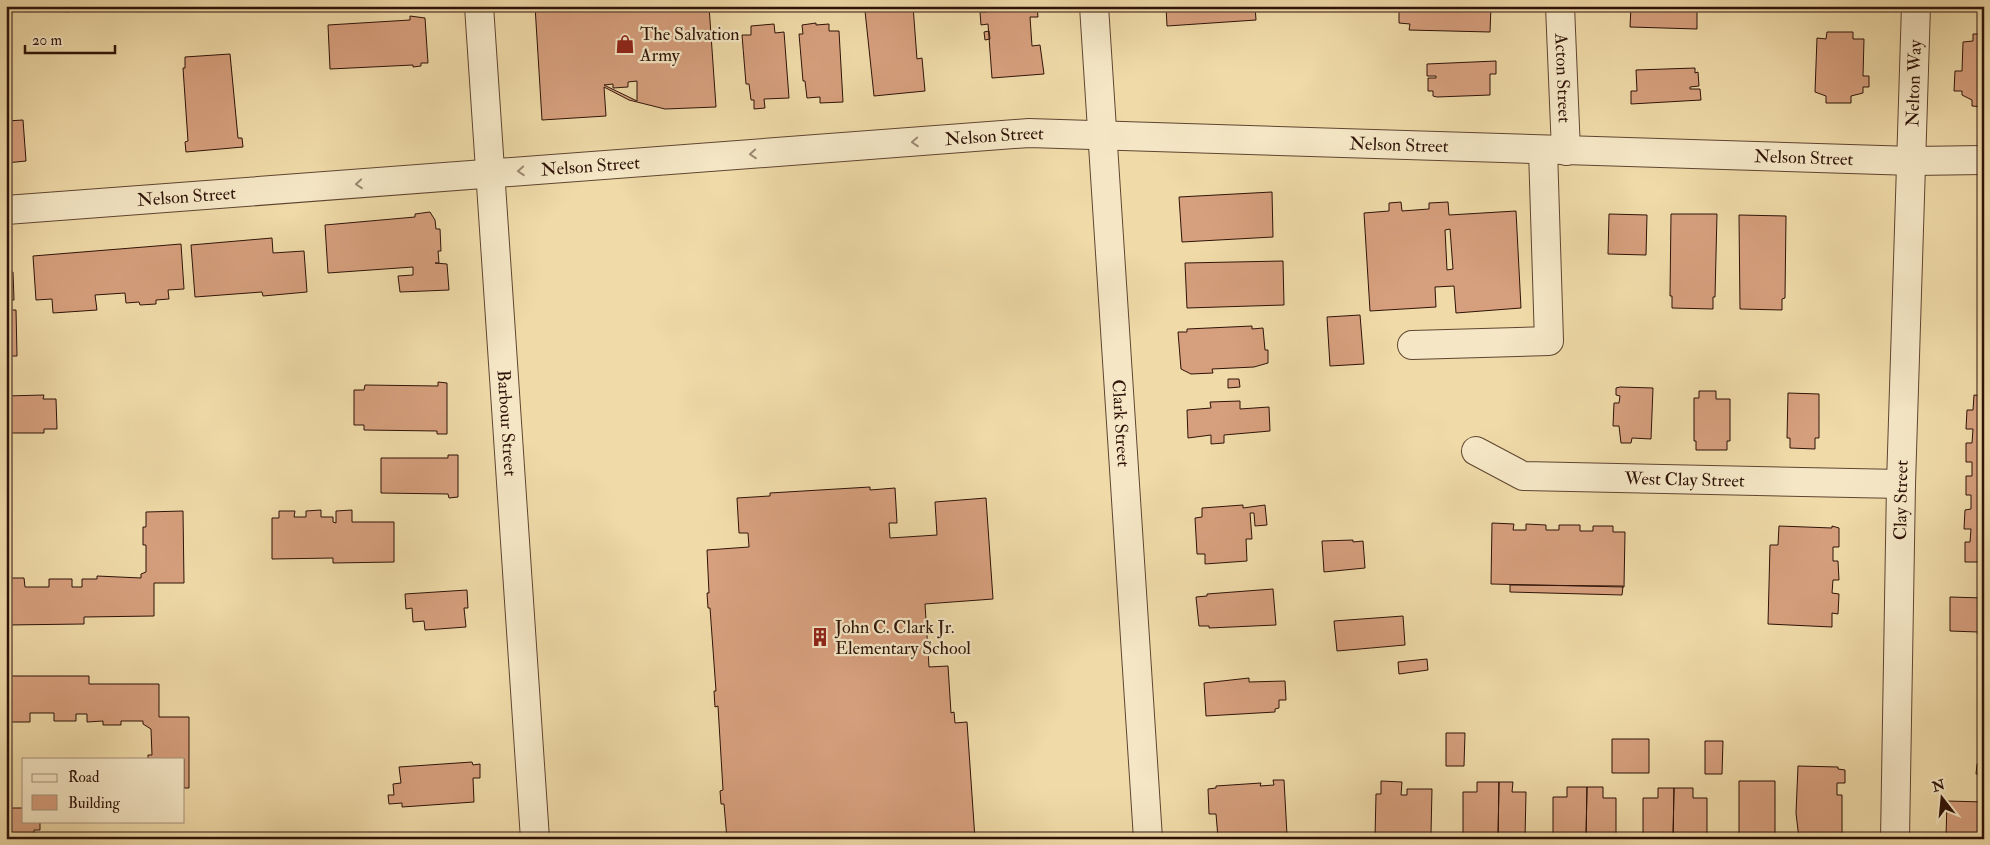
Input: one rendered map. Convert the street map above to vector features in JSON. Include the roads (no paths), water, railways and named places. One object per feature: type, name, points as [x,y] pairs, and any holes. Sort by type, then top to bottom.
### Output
[{"type":"street","name":"Barbour Street","points":[[480,6],[535,839]]},
{"type":"street","name":"Clark Street","points":[[1094,6],[1148,839]]},
{"type":"street","name":"Acton Street","points":[[1412,344],[1549,341],[1560,6]]},
{"type":"street","name":"Nelton Way","points":[[1913,161],[1916,6]]},
{"type":"street","name":"Nelson Street","points":[[6,210],[1029,133],[1913,161],[1984,160]]},
{"type":"street","name":"Clay Street","points":[[1895,839],[1901,484],[1913,161]]},
{"type":"street","name":"West Clay Street","points":[[1476,451],[1523,476],[1901,484]]},
{"type":"place","name":"The Salvation Army","points":[[625,44]]},
{"type":"place","name":"John C. Clark Jr. Elementary School","points":[[820,637]]}]
